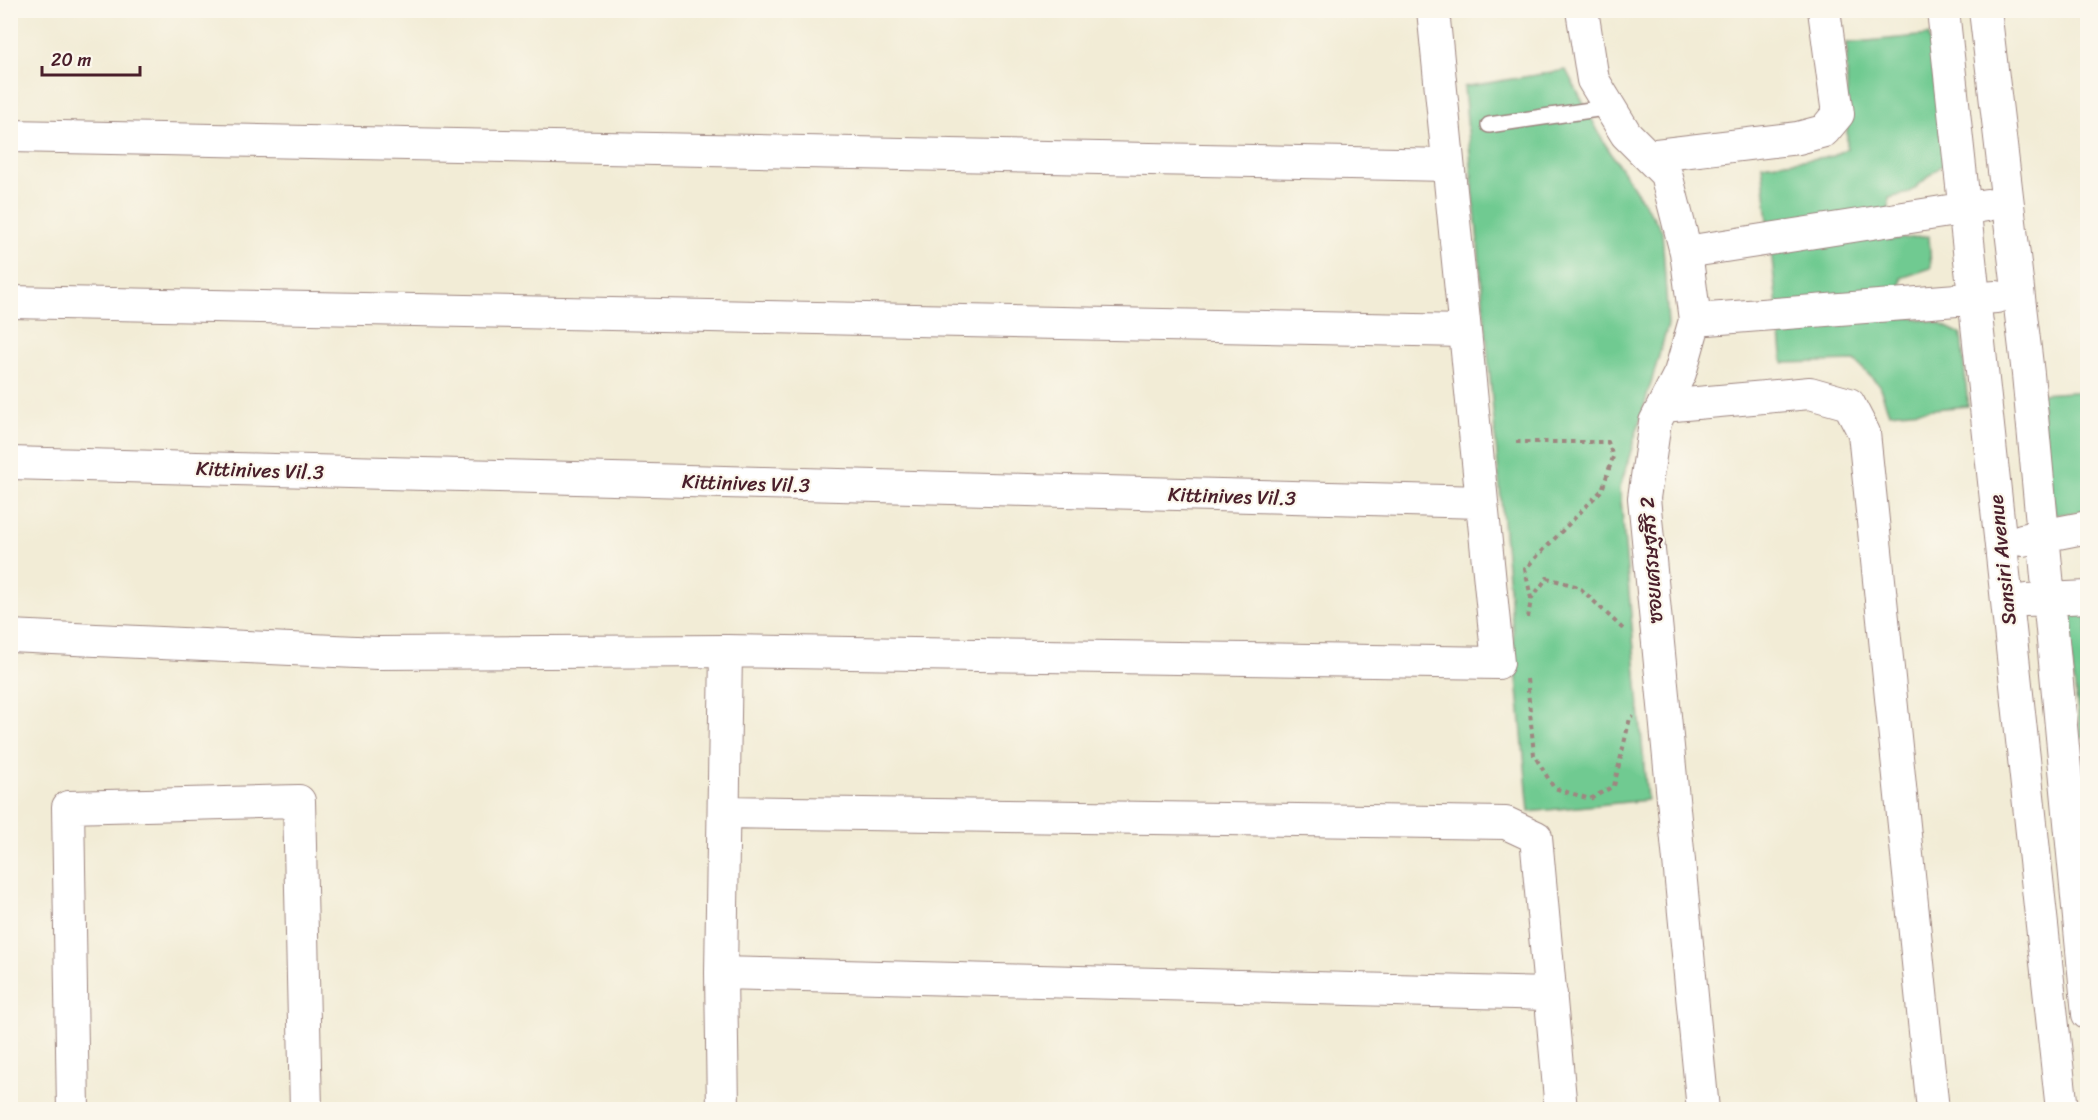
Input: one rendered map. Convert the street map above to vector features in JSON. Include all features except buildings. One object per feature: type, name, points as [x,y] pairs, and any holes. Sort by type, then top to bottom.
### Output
[{"type":"street","points":[[10,636],[378,653],[726,651],[1498,663],[1433,10]]},
{"type":"street","name":"ซอยเศรษฐสิริ 2","points":[[1582,10],[1593,81],[1626,134],[1666,174],[1686,252],[1695,320],[1680,373],[1655,422],[1644,498],[1703,1110]]},
{"type":"street","points":[[1648,156],[1798,138],[1824,130],[1838,114],[1824,10]]},
{"type":"street","name":"Sansiri Avenue","points":[[1943,10],[2062,1110]]},
{"type":"street","name":"Sansiri Avenue","points":[[1985,10],[2019,296],[2088,1014]]},
{"type":"street","points":[[10,136],[1448,165]]},
{"type":"street","points":[[1686,252],[1872,224],[1966,207],[2008,203]]},
{"type":"street","points":[[1695,320],[2019,296]]},
{"type":"street","points":[[10,302],[1465,331]]},
{"type":"street","points":[[1663,406],[1810,393],[1849,404],[1864,433],[1933,1110]]},
{"type":"street","name":"Kittinives Vil.3","points":[[10,463],[1482,502]]},
{"type":"street","points":[[2001,545],[2088,527]]},
{"type":"street","points":[[2007,602],[2088,597]]},
{"type":"street","points":[[723,1110],[721,973],[726,651]]},
{"type":"street","points":[[73,1110],[68,807],[299,801],[306,1110]]},
{"type":"street","points":[[724,812],[1506,823],[1536,837],[1561,1110]]},
{"type":"street","points":[[721,973],[1551,994]]},
{"type":"lane","points":[[1489,125],[1611,107]]},
{"type":"path","points":[[1516,442],[1608,442],[1613,457],[1602,490],[1525,569],[1531,599],[1527,620]]},
{"type":"path","points":[[1531,599],[1547,578],[1579,587],[1659,663]]},
{"type":"path","points":[[1527,676],[1534,755],[1554,788],[1590,799],[1614,786],[1630,718],[1663,700]]},
{"type":"green space","points":[[1929,35],[1945,163],[1909,193],[1889,198],[1890,240],[1929,236],[1931,268],[1901,278],[1902,316],[1936,322],[1961,334],[1968,406],[1889,413],[1879,385],[1855,361],[1783,363],[1762,165],[1834,156],[1847,148],[1847,43]]},
{"type":"green space","points":[[1566,70],[1605,144],[1662,230],[1668,325],[1620,488],[1647,800],[1529,812],[1464,87]]},
{"type":"green space","points":[[2087,391],[2087,511],[2055,515],[2040,394]]},
{"type":"green space","points":[[2087,607],[2087,738],[2081,738],[2066,614],[2071,608]]}]
